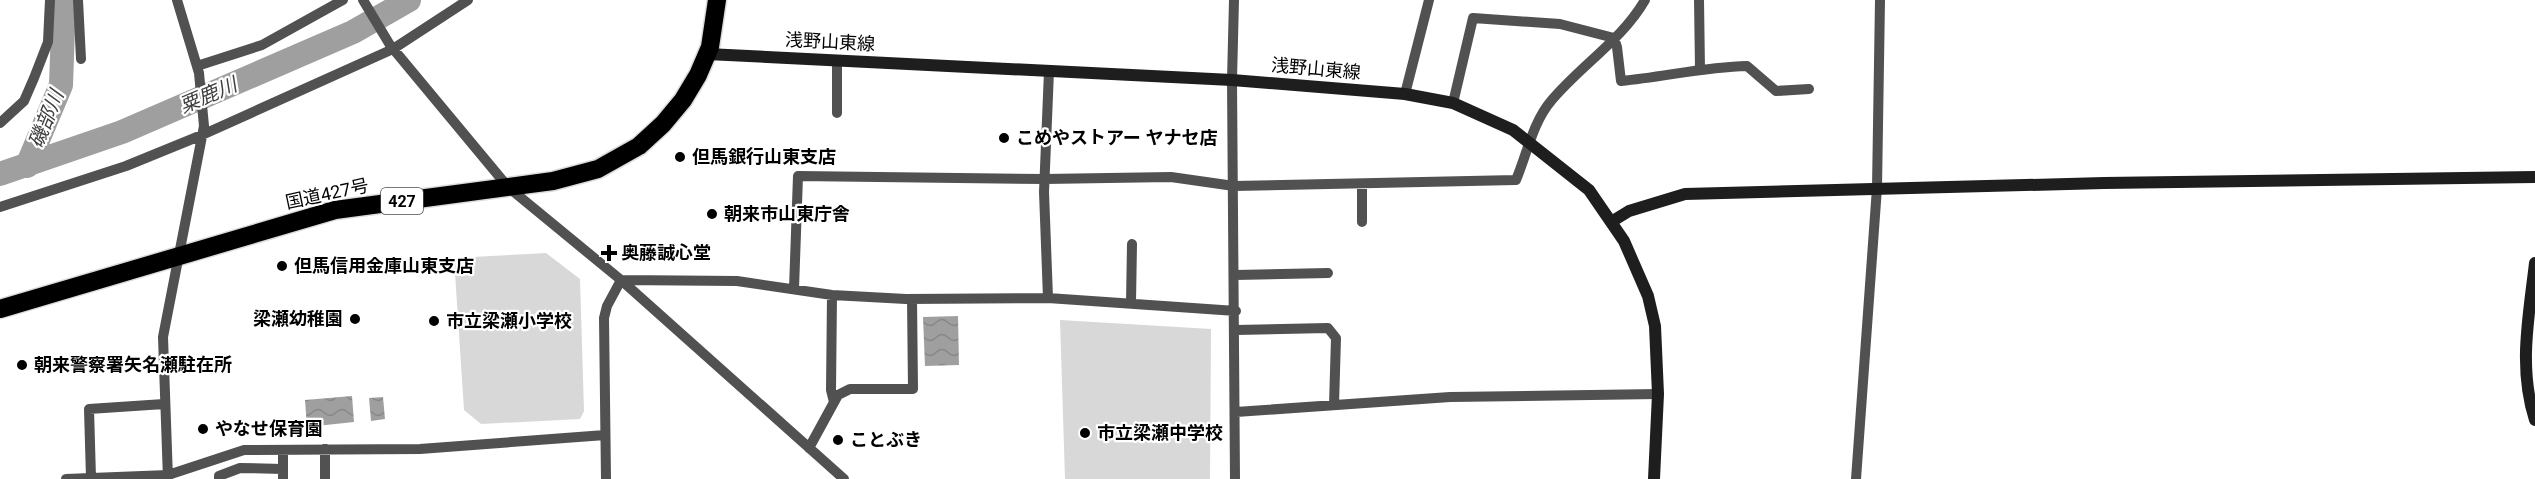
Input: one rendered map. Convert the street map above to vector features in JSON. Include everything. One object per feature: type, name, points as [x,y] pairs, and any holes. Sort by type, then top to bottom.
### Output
[{"type":"highway","name":"国道427号","points":[[0,309],[335,210],[584,175],[639,146],[663,124],[683,100],[707,54],[713,32],[717,0]]},
{"type":"main road","name":"浅野山東線","points":[[707,54],[1232,81],[1405,94],[1453,103],[1513,130],[1531,142],[1589,190],[1624,241],[1648,296],[1655,326],[1658,394],[1654,479]]},
{"type":"main road","points":[[1611,222],[1629,211],[1685,194],[1877,188],[2535,177]]},
{"type":"main road","points":[[2535,263],[2524,361],[2529,402],[2535,420]]},
{"type":"street","points":[[0,123],[24,101],[34,78],[48,42],[50,0]]},
{"type":"street","points":[[78,0],[81,60]]},
{"type":"street","points":[[168,477],[163,337],[203,131],[198,70],[177,0]]},
{"type":"street","points":[[198,70],[262,45],[343,0]]},
{"type":"street","points":[[363,0],[391,47],[508,187],[621,280],[844,479]]},
{"type":"street","points":[[0,207],[126,166],[391,47],[468,0]]},
{"type":"street","points":[[1234,0],[1232,81],[1236,311],[1235,479]]},
{"type":"street","points":[[1405,94],[1429,0]]},
{"type":"street","points":[[794,289],[798,176],[1045,179],[1171,177],[1234,186],[1516,180],[1537,121],[1551,101],[1614,38],[1645,0]]},
{"type":"street","points":[[1699,0],[1700,69]]},
{"type":"street","points":[[1856,479],[1877,188],[1880,0]]},
{"type":"street","points":[[1453,103],[1473,18],[1560,24],[1614,38]]},
{"type":"street","points":[[1614,38],[1621,81],[1667,77],[1700,69],[1747,66],[1776,91],[1809,89]]},
{"type":"street","points":[[837,61],[837,113]]},
{"type":"street","points":[[1048,298],[1045,179],[1049,71]]},
{"type":"street","points":[[1362,184],[1362,222]]},
{"type":"street","points":[[1131,303],[1132,244]]},
{"type":"street","points":[[1235,275],[1328,273]]},
{"type":"street","points":[[621,280],[737,280],[832,295],[912,299],[1048,298],[1236,311]]},
{"type":"street","points":[[606,479],[603,318],[621,280]]},
{"type":"street","points":[[832,295],[831,390],[834,402]]},
{"type":"street","points":[[809,448],[838,395],[850,390],[913,389],[912,299]]},
{"type":"street","points":[[1236,330],[1328,328],[1336,339],[1334,405]]},
{"type":"street","points":[[1236,412],[1450,397],[1658,394]]},
{"type":"street","points":[[91,478],[90,408],[164,404]]},
{"type":"street","points":[[66,479],[168,477],[244,450],[420,449],[605,435]]},
{"type":"street","points":[[219,479],[219,476],[240,468],[283,474],[283,450]]},
{"type":"street","points":[[325,450],[325,479]]},
{"type":"shaded area","points":[[546,253],[580,279],[584,411],[580,419],[481,424],[464,410],[454,258]]},
{"type":"shaded area","points":[[1060,320],[1211,329],[1210,479],[1065,479]]},
{"type":"water","points":[[958,316],[959,365],[925,366],[923,317]]},
{"type":"water","points":[[352,396],[354,422],[307,427],[305,400]]},
{"type":"water","points":[[383,397],[385,419],[371,421],[369,398]]},
{"type":"waterway","name":"磯部川","points":[[27,166],[61,85],[64,0]]},
{"type":"waterway","name":"粟鹿川","points":[[0,174],[122,132],[353,32],[409,0]]},
{"type":"place","name":"こめやストアー ヤナセ店","points":[[1004,138]]},
{"type":"place","name":"但馬銀行山東支店","points":[[680,157]]},
{"type":"place","name":"朝来市山東庁舎","points":[[712,214]]},
{"type":"place","name":"奥藤誠心堂","points":[[609,253]]},
{"type":"place","name":"但馬信用金庫山東支店","points":[[282,266]]},
{"type":"place","name":"梁瀬幼稚園","points":[[355,319]]},
{"type":"place","name":"市立梁瀬小学校","points":[[434,321]]},
{"type":"place","name":"朝来警察署矢名瀬駐在所","points":[[22,365]]},
{"type":"place","name":"やなせ保育園","points":[[203,429]]},
{"type":"place","name":"市立梁瀬中学校","points":[[1085,433]]},
{"type":"place","name":"ことぶき","points":[[838,440]]}]
